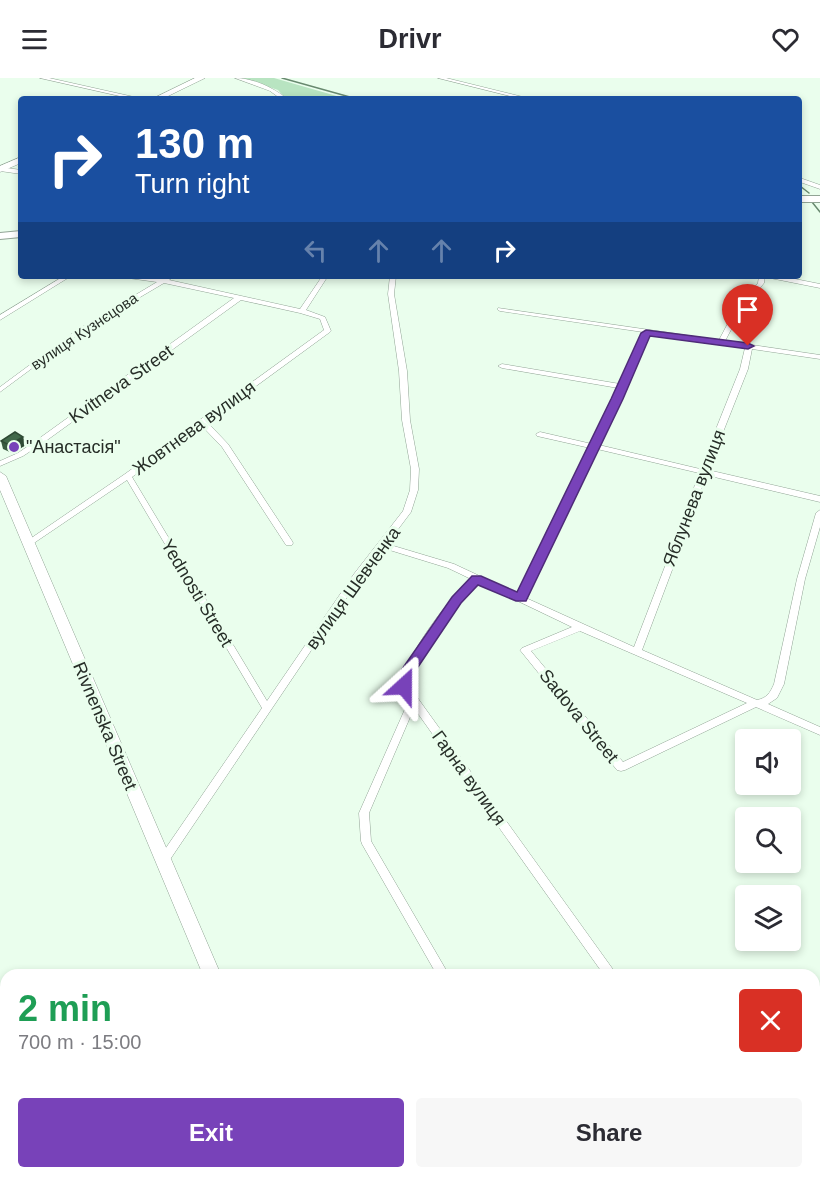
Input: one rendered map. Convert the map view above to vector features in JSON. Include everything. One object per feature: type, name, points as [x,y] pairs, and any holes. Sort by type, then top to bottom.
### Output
[{"type":"highway","points":[[802,199],[820,199]]},
{"type":"highway","points":[[0,236],[18,234]]},
{"type":"main road","points":[[162,96],[201,78]]},
{"type":"main road","points":[[0,169],[18,161]]},
{"type":"main road","name":"Rivnenska Street","points":[[0,476],[209,969]]},
{"type":"street","points":[[42,78],[126,96]]},
{"type":"street","points":[[237,78],[272,90],[280,96]]},
{"type":"street","points":[[440,78],[515,96]]},
{"type":"street","points":[[0,169],[18,172]]},
{"type":"street","points":[[802,180],[820,187]]},
{"type":"street","points":[[0,318],[63,279]]},
{"type":"street","points":[[149,279],[302,311],[323,279]]},
{"type":"street","name":"вулиця Кузнєцова","points":[[0,390],[79,331],[167,279]]},
{"type":"street","name":"вулиця Шевченка","points":[[163,861],[357,576],[407,512],[414,490],[415,469],[406,420],[403,371],[391,294],[393,279]]},
{"type":"street","points":[[721,342],[737,312],[760,284],[761,279]]},
{"type":"street","points":[[785,279],[820,286]]},
{"type":"street","name":"Kvitneva Street","points":[[0,464],[29,448],[137,373],[239,298]]},
{"type":"street","points":[[500,309],[646,333],[820,357]]},
{"type":"street","name":"Жовтнева вулиця","points":[[28,543],[128,476],[328,331],[323,318],[302,311]]},
{"type":"street","points":[[521,598],[646,333]]},
{"type":"street","name":"Яблунева вулиця","points":[[636,650],[741,378],[748,346]]},
{"type":"street","points":[[502,366],[622,387]]},
{"type":"street","points":[[202,421],[225,446],[289,543]]},
{"type":"street","points":[[540,434],[820,499]]},
{"type":"street","name":"Yednosti Street","points":[[128,476],[267,709]]},
{"type":"street","points":[[757,703],[767,702],[774,697],[779,684],[801,579],[820,513]]},
{"type":"street","points":[[382,545],[451,566],[579,627],[820,731]]},
{"type":"street","name":"Гарна вулиця","points":[[476,579],[456,600],[405,676],[404,686],[607,969]]},
{"type":"street","name":"Sadova Street","points":[[579,627],[525,650],[621,767],[757,703]]},
{"type":"street","points":[[413,700],[364,813],[366,841],[440,969]]},
{"type":"green space","points":[[242,78],[274,78],[337,96],[283,96],[278,90]]},
{"type":"building","points":[[15,432],[23,437],[9,445],[1,441]]},
{"type":"waterway","points":[[282,78],[346,96]]},
{"type":"waterway","points":[[802,188],[809,193]]},
{"type":"waterway","points":[[812,202],[820,212]]},
{"type":"place","name":"\"Анастасія\"","points":[[14,447]]},
{"type":"route","points":[[404,686],[405,676],[413,663],[456,600],[476,579],[521,598],[630,372],[646,333],[748,346]]}]
